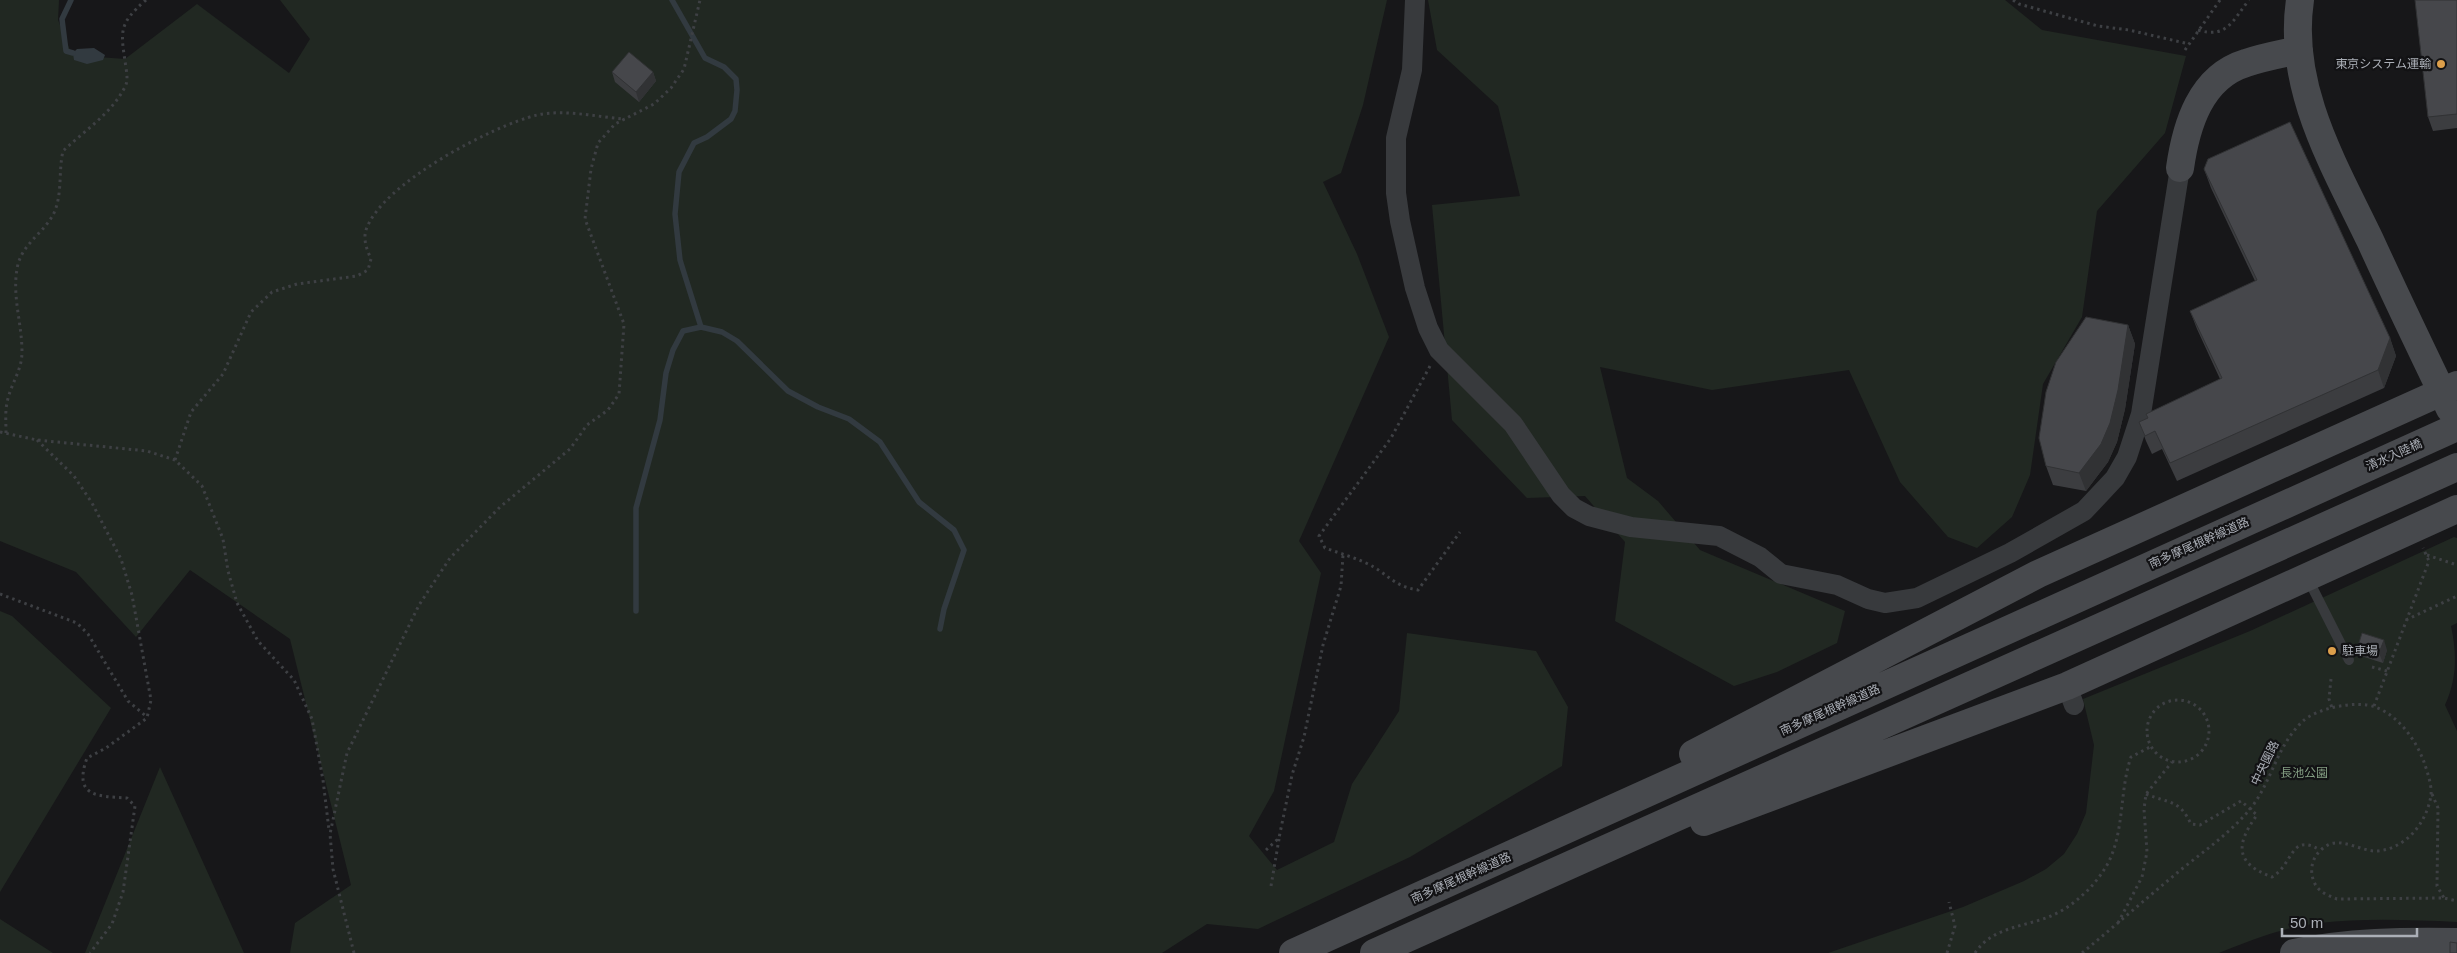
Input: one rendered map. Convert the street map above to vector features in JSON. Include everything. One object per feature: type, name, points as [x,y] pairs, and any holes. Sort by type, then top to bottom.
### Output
[{"type":"main road","points":[[2300,0],[2299,50],[2303,83],[2319,133],[2449,388],[2457,425]]},
{"type":"main road","points":[[2180,168],[2184,141],[2192,116],[2202,97],[2216,80],[2229,70],[2245,63],[2299,50]]},
{"type":"main road","points":[[1403,905],[2038,574],[2449,388]]},
{"type":"main road","name":"清水入陸橋","points":[[2331,484],[2457,425]]},
{"type":"main road","points":[[1374,953],[1486,904],[1763,777],[2457,468]]},
{"type":"main road","name":"南多摩尾根幹線道路","points":[[1293,953],[1403,905],[2331,484]]},
{"type":"main road","points":[[1486,904],[2071,695],[2307,578],[2457,509]]},
{"type":"main road","points":[[2294,953],[2328,946],[2378,942],[2455,946]]},
{"type":"street","points":[[1415,0],[1412,70],[1396,138],[1396,193],[1400,221],[1415,288],[1428,328],[1439,350],[1512,424],[1561,495],[1574,508],[1589,516],[1631,527],[1719,536],[1760,557],[1781,574],[1837,585],[1868,599],[1885,603],[1909,600],[2010,553],[2058,527],[2084,511],[2115,478],[2127,456],[2141,414],[2180,168]]},
{"type":"lane","points":[[2307,578],[2349,660]]},
{"type":"path","points":[[6,433],[6,404],[21,365],[22,350],[16,307],[18,264],[29,242],[52,216],[58,204],[63,151],[111,108],[126,86],[127,77],[122,31],[129,14],[146,0]]},
{"type":"path","points":[[330,834],[348,753],[419,605],[450,558],[500,507],[570,449],[587,426],[608,410],[619,394],[624,324],[585,219],[591,169],[598,142],[615,124],[654,104],[671,88],[684,69],[700,0]]},
{"type":"path","points":[[2013,0],[2019,4],[2098,26],[2129,30],[2189,44]]},
{"type":"path","points":[[2185,50],[2220,0]]},
{"type":"path","points":[[2198,30],[2212,34],[2225,30],[2249,0]]},
{"type":"path","points":[[175,460],[191,412],[223,374],[251,312],[272,292],[297,284],[357,276],[368,270],[371,259],[365,246],[366,230],[378,210],[396,191],[421,172],[472,142],[514,122],[539,115],[564,113],[625,119]]},
{"type":"path","points":[[1439,350],[1391,438],[1319,536],[1325,548],[1372,566],[1395,583],[1418,590],[1460,532]]},
{"type":"path","points":[[0,432],[37,440],[147,452],[175,460],[202,486],[223,539],[228,571],[237,604],[258,641],[294,680],[312,719],[323,780],[333,869],[354,953]]},
{"type":"path","points":[[37,440],[74,476],[92,503],[121,559],[132,595],[151,700],[147,718],[106,748],[87,758],[82,773],[86,788],[93,794],[127,798],[135,806],[123,892],[112,924],[90,953]]},
{"type":"path","points":[[1271,886],[1292,775],[1304,737],[1322,645],[1341,586],[1343,555]]},
{"type":"path","points":[[2444,898],[2437,886],[2438,808],[2419,749],[2404,729],[2389,714],[2374,706],[2429,560],[2426,555],[2457,566]]},
{"type":"path","points":[[0,594],[77,623],[88,634],[128,701],[147,718]]},
{"type":"path","points":[[2406,620],[2457,596]]},
{"type":"path","points":[[2372,667],[2387,671]]},
{"type":"path","points":[[2332,678],[2329,699],[2332,708]]},
{"type":"path","points":[[2178,699],[2189,701],[2206,716],[2210,726],[2209,738],[2202,752],[2193,759],[2172,762],[2160,757],[2150,747],[2147,725],[2155,709],[2166,702],[2178,699]]},
{"type":"path","name":"中央園路","points":[[2082,953],[2184,867],[2224,837],[2251,808],[2264,788],[2284,743],[2304,720],[2332,708],[2354,704],[2374,706]]},
{"type":"path","points":[[1974,953],[1983,941],[1998,933],[2052,916],[2072,904],[2092,886],[2107,864],[2117,836],[2125,772],[2131,757],[2150,747]]},
{"type":"path","points":[[2117,925],[2142,878],[2147,852],[2144,808],[2146,794],[2172,762]]},
{"type":"path","points":[[2432,793],[2425,815],[2413,834],[2398,844],[2380,851],[2365,851],[2347,844],[2332,844],[2320,850],[2313,859],[2312,865],[2316,885],[2324,894],[2336,900],[2444,898],[2457,901]]},
{"type":"path","points":[[2146,794],[2173,803],[2184,810],[2191,824],[2200,825],[2241,801],[2258,815],[2246,830],[2240,849],[2246,863],[2257,872],[2272,877],[2282,871],[2294,850],[2302,844],[2310,844],[2320,850]]},
{"type":"path","points":[[1266,850],[1279,838]]},
{"type":"path","points":[[1947,953],[1955,926],[1949,902]]},
{"type":"green space","points":[[0,0],[59,0],[58,20],[72,55],[125,59],[197,4],[289,73],[310,39],[280,0],[1387,0],[1363,105],[1341,173],[1323,182],[1357,254],[1389,337],[1299,541],[1321,573],[1274,791],[1249,836],[1277,870],[1334,842],[1352,784],[1399,711],[1407,633],[1536,651],[1568,707],[1562,766],[1410,857],[1258,929],[1207,924],[1162,953],[290,953],[295,923],[351,885],[290,639],[190,570],[136,637],[76,572],[0,541]]},
{"type":"green space","points":[[1428,0],[2005,0],[2042,30],[2186,56],[2165,133],[2097,211],[2082,317],[2043,384],[2030,475],[2012,517],[1977,548],[1948,537],[1900,482],[1849,370],[1712,390],[1600,367],[1627,478],[1658,501],[1700,550],[1845,611],[1837,643],[1777,672],[1734,686],[1615,621],[1625,542],[1585,496],[1527,498],[1452,420],[1432,205],[1520,196],[1498,106],[1437,50]]},
{"type":"green space","name":"長池公園","points":[[2454,537],[2457,538],[2457,623],[2451,626],[2455,666],[2452,685],[2445,705],[2457,731],[2457,922],[2370,920],[2319,923],[2280,931],[2219,953],[1828,953],[1963,907],[2024,881],[2046,869],[2064,854],[2077,834],[2086,813],[2094,745],[2083,699],[2250,631]]},
{"type":"green space","points":[[0,611],[12,616],[111,708],[0,892]]},
{"type":"green space","points":[[160,767],[244,953],[85,953]]},
{"type":"green space","points":[[0,919],[53,953],[0,953]]},
{"type":"shaded area","points":[[94,48],[105,55],[103,60],[87,64],[74,60],[73,53],[77,49]]},
{"type":"building","name":"東京システム運輸","points":[[2415,0],[2457,0],[2457,114],[2428,117]]},
{"type":"building","points":[[629,52],[653,72],[636,92],[612,72]]},
{"type":"building","points":[[2290,122],[2390,338],[2378,370],[2170,463],[2155,431],[2145,436],[2139,422],[2148,418],[2146,414],[2222,378],[2190,311],[2257,280],[2204,169],[2208,159]]},
{"type":"building","points":[[2086,317],[2128,325],[2118,390],[2110,423],[2101,444],[2079,473],[2046,466],[2039,438],[2046,392],[2056,362]]},
{"type":"building","points":[[2362,633],[2384,640],[2379,653],[2358,646]]},
{"type":"building","points":[[2450,942],[2457,943],[2457,953],[2450,953]]},
{"type":"waterway","points":[[71,0],[62,19],[66,51],[73,53]]},
{"type":"waterway","points":[[672,0],[705,58],[724,67],[736,79],[737,90],[735,111],[731,119],[707,137],[694,143],[679,172],[675,214],[680,260],[701,327]]},
{"type":"waterway","points":[[636,611],[636,508],[660,420],[666,373],[673,350],[683,331],[701,327],[722,332],[737,341],[788,391],[818,407],[849,419],[880,442],[919,502],[954,530],[964,550],[944,609],[940,629]]},
{"type":"place","name":"東京システム運輸","points":[[2441,64]]},
{"type":"place","name":"駐車場","points":[[2332,651]]}]
